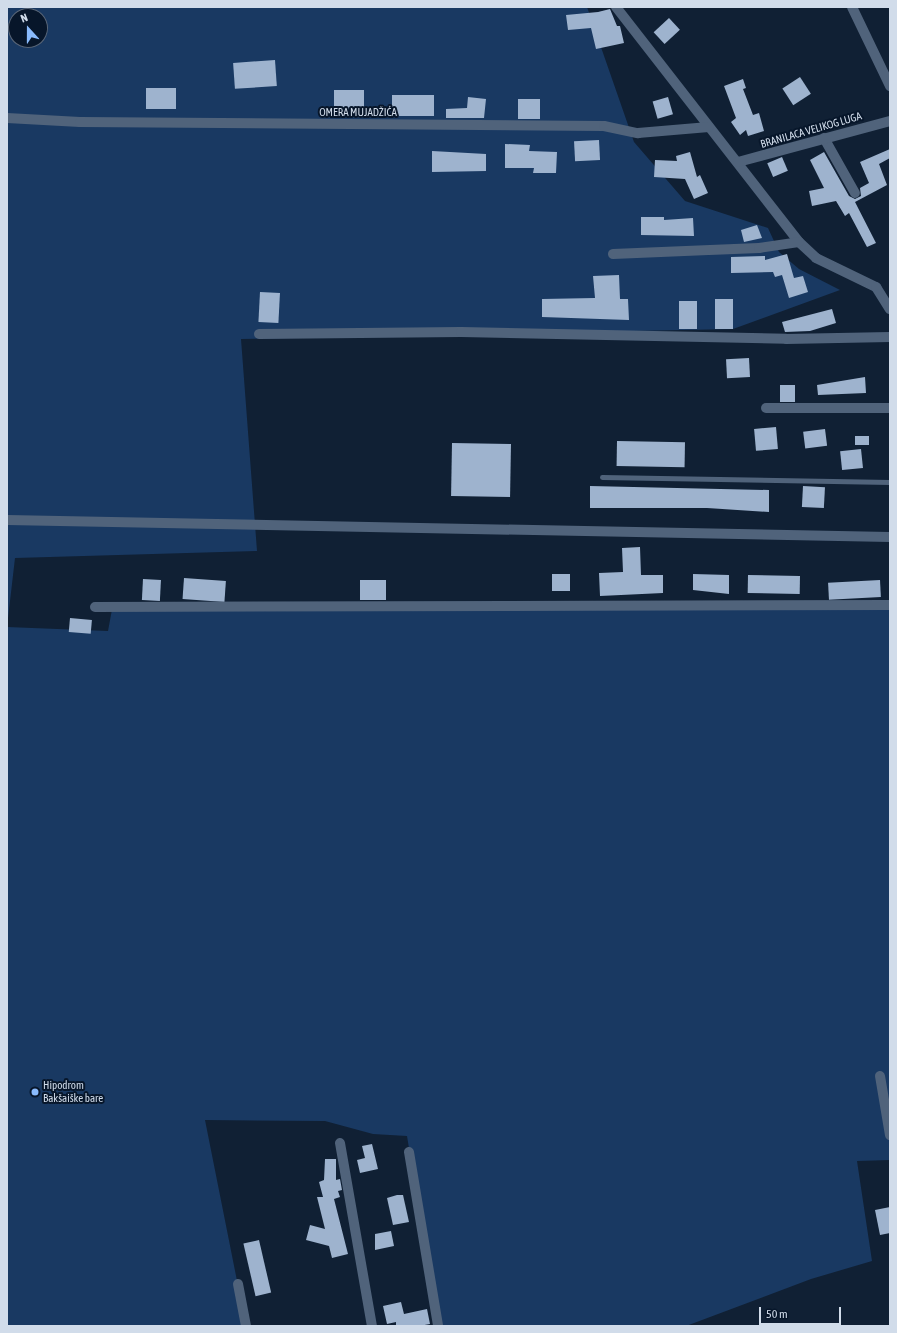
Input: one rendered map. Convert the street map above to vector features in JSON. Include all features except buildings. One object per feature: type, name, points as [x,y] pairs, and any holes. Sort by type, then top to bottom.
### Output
[{"type":"street","points":[[616,7],[799,242],[816,258],[876,287],[890,309]]},
{"type":"street","points":[[852,7],[890,86]]},
{"type":"street","name":"OMERA MUJADŽIĆA","points":[[7,118],[88,122],[604,126],[638,133],[709,127]]},
{"type":"street","name":"BRANILACA VELIKOG LUGA","points":[[738,162],[890,121]]},
{"type":"street","points":[[824,138],[855,193]]},
{"type":"street","points":[[613,254],[759,248],[799,242]]},
{"type":"street","points":[[259,334],[461,332],[786,340],[890,337]]},
{"type":"street","points":[[766,408],[890,408]]},
{"type":"street","points":[[7,520],[890,538]]},
{"type":"street","points":[[95,607],[890,605]]},
{"type":"street","points":[[880,1076],[890,1135]]},
{"type":"street","points":[[340,1143],[372,1326]]},
{"type":"street","points":[[409,1152],[438,1326]]},
{"type":"street","points":[[238,1284],[246,1326]]},
{"type":"lane","points":[[602,477],[890,482]]},
{"type":"shaded area","points":[[7,7],[587,7],[634,142],[685,201],[768,228],[779,252],[799,269],[840,290],[733,329],[241,339],[257,551],[15,558],[7,627]]},
{"type":"shaded area","points":[[113,604],[890,606],[890,1160],[857,1161],[872,1261],[811,1279],[686,1326],[438,1326],[407,1136],[373,1134],[325,1121],[205,1120],[246,1326],[7,1326],[7,627],[108,631]]},
{"type":"place","name":"Hipodrom Bakšaiške bare","points":[[35,1092]]}]
